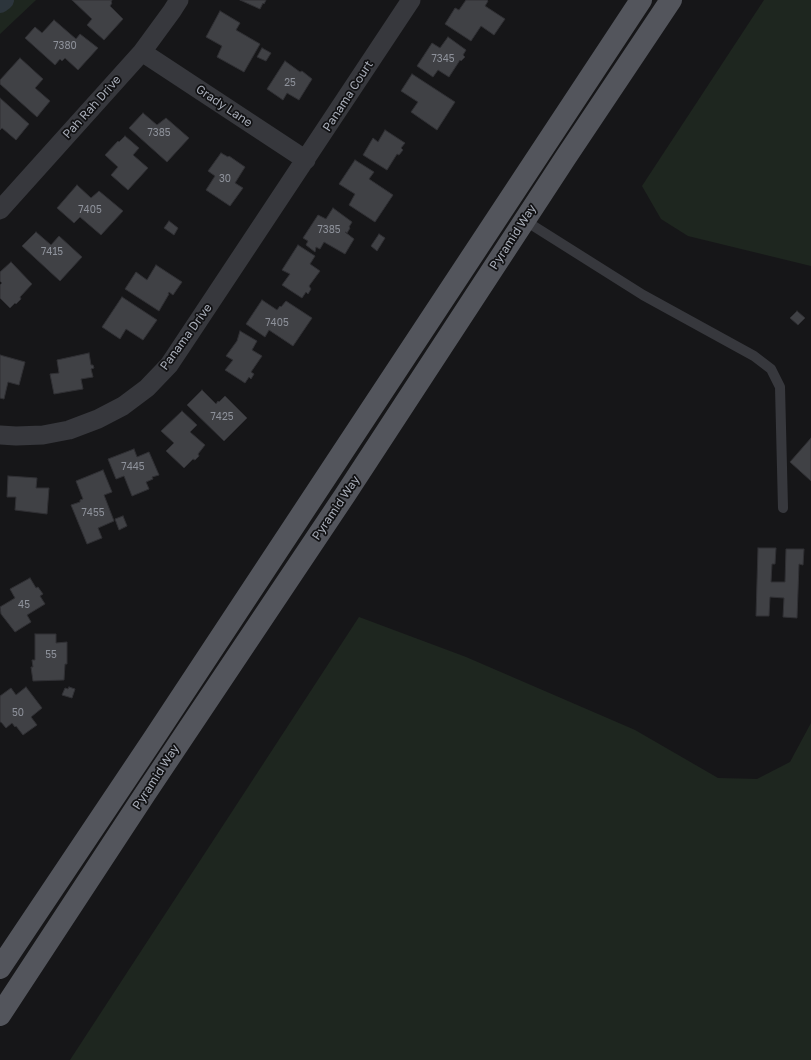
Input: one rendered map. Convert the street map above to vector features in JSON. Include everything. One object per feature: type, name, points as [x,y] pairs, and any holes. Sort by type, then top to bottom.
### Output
[{"type":"main road","name":"Pyramid Way","points":[[0,968],[154,738],[641,0]]},
{"type":"main road","name":"Pyramid Way","points":[[0,1015],[345,495],[524,220],[671,0]]},
{"type":"street","name":"Pah Rah Drive","points":[[0,210],[142,52],[179,0]]},
{"type":"street","name":"Panama Court","points":[[284,192],[411,0]]},
{"type":"street","name":"Grady Lane","points":[[142,52],[306,160]]},
{"type":"street","name":"Panama Drive","points":[[0,435],[43,435],[69,430],[98,419],[123,406],[147,388],[169,365],[284,192]]},
{"type":"lane","points":[[524,220],[643,295],[734,344],[754,356],[771,369],[780,386],[783,508]]},
{"type":"shaded area","points":[[0,0],[36,0],[0,34]]},
{"type":"shaded area","points":[[764,0],[811,0],[811,266],[688,236],[661,219],[642,186]]},
{"type":"shaded area","points":[[359,617],[466,657],[635,730],[718,778],[757,779],[790,762],[811,723],[811,1060],[70,1060]]},
{"type":"building","points":[[72,0],[112,0],[110,6],[123,19],[104,40],[87,25],[92,19]]},
{"type":"building","points":[[240,0],[266,0],[260,9]]},
{"type":"building","points":[[466,0],[487,0],[488,1],[485,6],[505,19],[494,35],[481,26],[471,41],[445,24],[455,8],[459,10]]},
{"type":"building","points":[[220,11],[240,23],[236,30],[260,44],[244,72],[217,57],[222,46],[206,37]]},
{"type":"building","points":[[54,20],[76,39],[80,34],[98,48],[78,70],[65,58],[62,61],[60,59],[55,65],[25,38],[35,27],[42,33]]},
{"type":"building","points":[[448,37],[466,50],[463,55],[465,57],[461,61],[460,60],[449,77],[438,70],[433,77],[417,66],[432,43],[440,48]]},
{"type":"building","points":[[262,48],[271,53],[266,61],[257,57]]},
{"type":"building","points":[[20,58],[43,79],[35,88],[50,101],[37,117],[0,84],[0,80]]},
{"type":"building","points":[[285,61],[312,79],[299,100],[287,93],[283,100],[267,89]]},
{"type":"building","points":[[412,74],[455,102],[437,130],[411,112],[418,102],[401,91]]},
{"type":"building","points":[[0,98],[29,124],[16,140],[2,128],[0,130]]},
{"type":"building","points":[[143,113],[157,125],[166,118],[189,138],[167,162],[129,128]]},
{"type":"building","points":[[385,130],[405,143],[401,148],[403,150],[399,155],[397,154],[387,170],[363,155],[373,138],[378,142]]},
{"type":"building","points":[[125,136],[139,148],[133,155],[148,168],[128,190],[111,175],[118,167],[105,155]]},
{"type":"building","points":[[221,153],[228,157],[229,156],[245,167],[235,183],[243,188],[230,206],[206,190],[215,176],[208,171]]},
{"type":"building","points":[[355,160],[374,172],[369,179],[393,195],[375,222],[349,205],[355,194],[339,184]]},
{"type":"building","points":[[77,185],[91,198],[99,191],[123,211],[101,235],[80,217],[74,223],[57,208]]},
{"type":"building","points":[[333,208],[352,222],[347,233],[345,232],[354,239],[345,254],[324,242],[320,249],[316,247],[315,252],[306,245],[308,241],[303,238],[318,215],[326,219]]},
{"type":"building","points":[[169,221],[178,228],[174,235],[164,228]]},
{"type":"building","points":[[36,232],[51,245],[59,236],[82,257],[60,281],[22,246]]},
{"type":"building","points":[[379,234],[385,238],[377,251],[371,246]]},
{"type":"building","points":[[298,245],[315,256],[310,264],[320,271],[309,286],[311,289],[308,294],[306,292],[302,298],[282,285],[290,274],[282,270]]},
{"type":"building","points":[[11,262],[32,284],[20,297],[21,299],[10,308],[0,298],[0,285],[2,283],[0,281],[0,272]]},
{"type":"building","points":[[156,265],[182,282],[173,295],[169,292],[159,311],[125,289],[136,272],[147,280]]},
{"type":"building","points":[[122,297],[157,320],[143,340],[126,329],[120,339],[102,327]]},
{"type":"building","points":[[262,300],[277,310],[286,301],[312,318],[293,346],[269,330],[265,337],[246,324]]},
{"type":"building","points":[[797,311],[805,318],[798,325],[790,318]]},
{"type":"building","points":[[240,331],[257,341],[252,350],[262,356],[251,372],[254,374],[251,379],[249,377],[245,383],[225,370],[233,360],[226,356],[237,341]]},
{"type":"building","points":[[89,353],[91,365],[93,365],[94,368],[91,369],[93,377],[81,379],[83,389],[54,394],[50,374],[59,373],[57,360]]},
{"type":"building","points":[[0,355],[25,362],[19,385],[8,382],[4,399],[0,398]]},
{"type":"building","points":[[202,390],[216,404],[225,396],[247,418],[224,441],[187,405]]},
{"type":"building","points":[[182,411],[197,425],[190,432],[205,445],[198,454],[199,456],[195,460],[193,459],[184,468],[166,451],[174,443],[161,431]]},
{"type":"building","points":[[811,438],[811,481],[790,462]]},
{"type":"building","points":[[134,449],[137,457],[149,452],[159,475],[152,477],[153,479],[146,482],[149,489],[132,496],[124,476],[116,479],[108,459]]},
{"type":"building","points":[[103,470],[112,492],[104,495],[114,521],[98,528],[102,538],[87,544],[71,505],[80,502],[80,500],[83,499],[76,481]]},
{"type":"building","points":[[8,476],[37,478],[36,488],[49,488],[47,514],[15,510],[16,497],[7,497]]},
{"type":"building","points":[[123,516],[127,526],[119,530],[115,519]]},
{"type":"building","points":[[758,548],[776,548],[775,564],[772,564],[771,582],[785,582],[786,549],[804,549],[803,565],[799,564],[797,618],[783,617],[784,598],[770,597],[769,616],[756,616]]},
{"type":"building","points":[[30,578],[36,588],[38,587],[43,594],[40,596],[45,604],[27,615],[31,622],[15,632],[1,614],[0,607],[15,598],[10,589]]},
{"type":"building","points":[[35,634],[56,634],[56,643],[67,642],[67,664],[65,664],[64,680],[33,681],[31,667],[33,667],[32,660],[35,660]]},
{"type":"building","points":[[26,687],[42,708],[31,717],[37,725],[23,735],[12,723],[6,728],[0,722],[0,696],[11,688],[16,695]]},
{"type":"building","points":[[69,687],[75,689],[72,698],[62,695],[65,688],[68,689]]},
{"type":"waterway","points":[[0,3],[4,0]]}]
